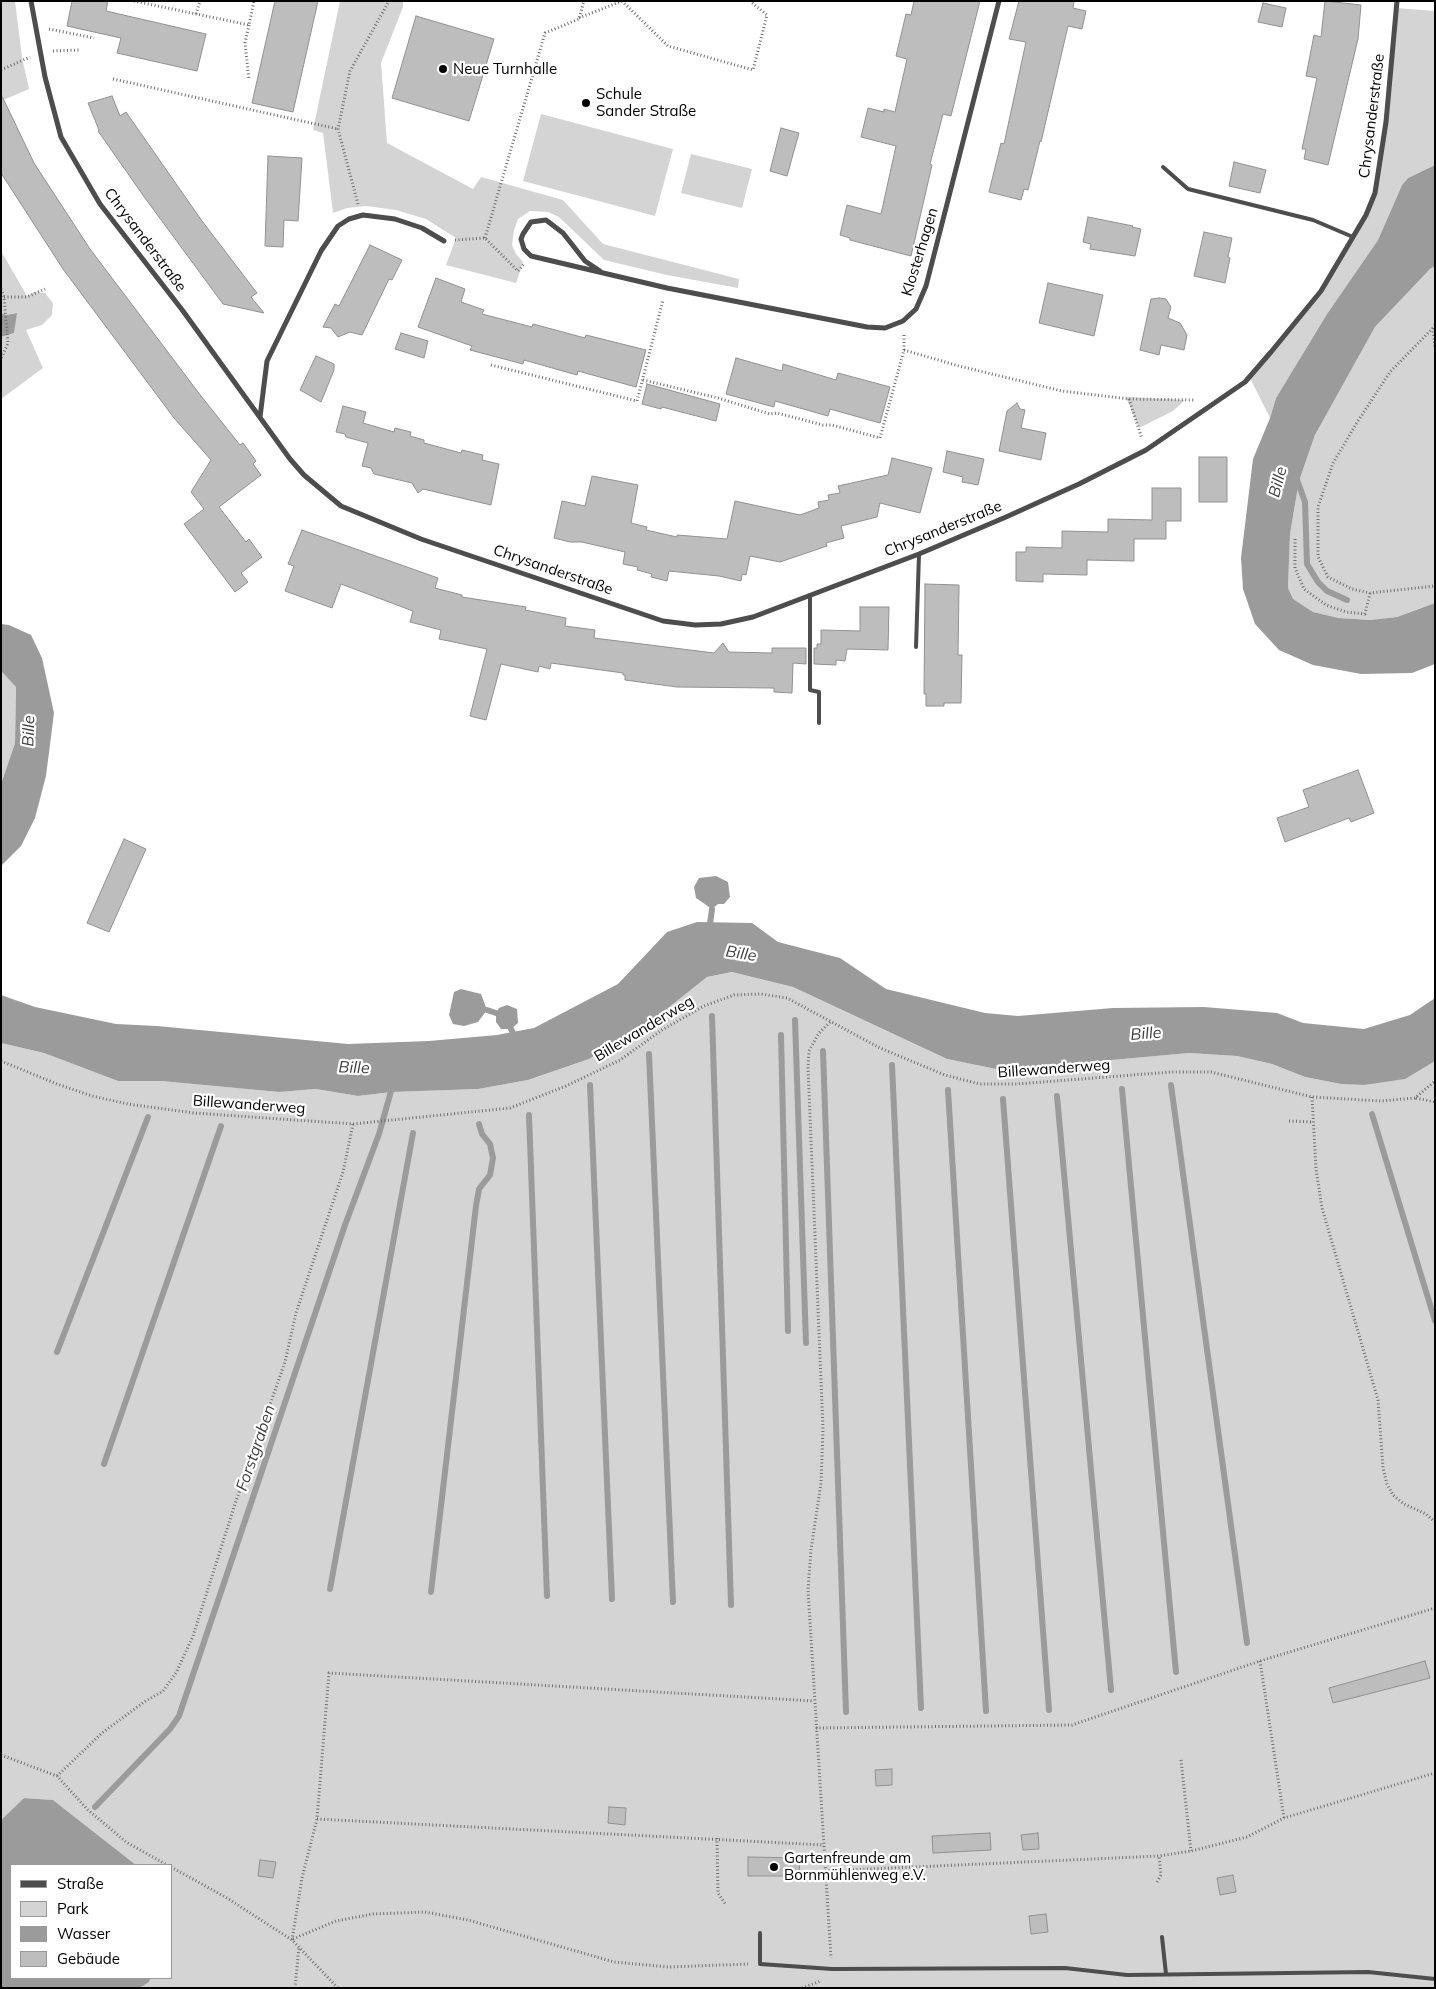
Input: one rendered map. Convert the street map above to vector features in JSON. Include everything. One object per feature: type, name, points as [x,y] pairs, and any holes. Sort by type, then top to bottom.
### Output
[{"type":"street","name":"Chrysanderstraße","points":[[31,1],[45,77],[61,136],[100,204],[183,311],[304,476],[342,506],[421,539],[663,621],[695,626],[721,624],[754,616],[919,554],[1079,484],[1146,450],[1245,382],[1320,291],[1366,215],[1375,193],[1386,122],[1396,1]]},
{"type":"street","name":"Klosterhagen","points":[[903,321],[916,309],[926,286],[999,1]]},
{"type":"street","points":[[260,418],[267,361],[321,251],[338,226],[349,218],[363,215],[395,219],[422,228],[444,241]]},
{"type":"street","points":[[600,272],[586,261],[563,233],[546,220],[531,222],[523,234],[521,239],[524,249],[531,256],[667,288],[867,327],[885,328],[903,321]]},
{"type":"lane","points":[[1163,167],[1188,189],[1313,220],[1353,237]]},
{"type":"lane","points":[[916,647],[919,554]]},
{"type":"lane","points":[[810,595],[810,690],[819,692],[818,723]]},
{"type":"lane","points":[[760,1933],[760,1964],[832,1969],[1065,1968],[1127,1976],[1368,1972],[1435,1979]]},
{"type":"lane","points":[[1162,1937],[1166,1974]]},
{"type":"path","points":[[134,1],[249,25]]},
{"type":"path","points":[[196,14],[200,1]]},
{"type":"path","points":[[249,80],[245,43],[254,1]]},
{"type":"path","points":[[363,215],[357,201],[338,129],[350,71],[388,1]]},
{"type":"path","points":[[579,19],[584,1]]},
{"type":"path","points":[[485,238],[545,33],[622,1],[668,46],[753,70],[767,15],[750,1]]},
{"type":"path","points":[[64,32],[94,38]]},
{"type":"path","points":[[1,70],[41,52],[80,50]]},
{"type":"path","points":[[113,79],[338,129]]},
{"type":"path","points":[[444,241],[485,238],[518,271],[531,256]]},
{"type":"path","points":[[491,365],[637,401],[667,288]]},
{"type":"path","points":[[1,289],[4,297],[8,343],[1,359]]},
{"type":"path","points":[[4,297],[28,297],[45,289]]},
{"type":"path","points":[[643,380],[718,398],[770,414],[777,413],[823,425],[832,425],[880,438],[904,350],[903,321]]},
{"type":"path","points":[[1434,327],[1435,349]]},
{"type":"path","points":[[1434,327],[1390,372],[1358,420],[1333,464],[1318,508],[1318,557],[1328,577],[1352,589],[1370,593],[1435,586]]},
{"type":"path","points":[[904,350],[959,366],[1062,391],[1129,399],[1218,400]]},
{"type":"path","points":[[1129,399],[1146,450]]},
{"type":"path","points":[[1294,539],[1295,568],[1304,589],[1326,605],[1346,612],[1365,614],[1370,593]]},
{"type":"path","name":"Billewanderweg","points":[[1,1060],[74,1090],[128,1104],[194,1113],[353,1124],[510,1108],[566,1086],[620,1060],[662,1030],[704,1006],[734,995],[761,994],[788,998],[880,1048],[945,1075],[980,1084],[1017,1084],[1171,1072],[1211,1072],[1312,1097],[1381,1101],[1415,1098],[1435,1102]]},
{"type":"path","points":[[830,1022],[819,1033],[809,1051],[808,1066],[823,1429],[821,1483],[811,1550],[808,1590],[832,1969]]},
{"type":"path","points":[[1415,1098],[1435,1081]]},
{"type":"path","points":[[1312,1097],[1312,1122],[1322,1208],[1378,1400],[1383,1468],[1387,1484],[1393,1495],[1404,1504],[1426,1514],[1435,1522]]},
{"type":"path","points":[[1289,1121],[1312,1122]]},
{"type":"path","points":[[57,1776],[102,1733],[144,1702],[163,1691],[176,1673],[193,1636],[232,1513],[285,1362],[296,1314],[343,1172],[353,1124]]},
{"type":"path","points":[[816,1728],[1072,1725],[1260,1661],[1435,1608]]},
{"type":"path","points":[[1260,1661],[1284,1818]]},
{"type":"path","points":[[292,1940],[302,1878],[317,1818],[329,1673],[814,1701]]},
{"type":"path","points":[[1,1755],[57,1776],[88,1810],[126,1842],[165,1864]]},
{"type":"path","points":[[1180,1760],[1191,1851]]},
{"type":"path","points":[[825,1871],[1159,1856],[1191,1851],[1247,1837],[1284,1818],[1435,1773]]},
{"type":"path","points":[[317,1818],[824,1845]]},
{"type":"path","points":[[717,1838],[718,1893],[726,1905]]},
{"type":"path","points":[[1158,1882],[1161,1875],[1159,1856]]},
{"type":"path","points":[[172,1868],[227,1898],[292,1940],[338,1988]]},
{"type":"path","points":[[292,1940],[336,1921],[373,1914],[425,1912],[468,1920],[614,1962],[668,1967],[760,1964]]},
{"type":"path","points":[[295,1988],[299,1947]]},
{"type":"green space","points":[[1,1],[15,1],[22,57],[29,89],[1,101]]},
{"type":"green space","points":[[340,1],[403,1],[403,7],[381,63],[387,143],[473,189],[481,177],[563,200],[603,244],[739,279],[738,288],[667,275],[604,260],[559,217],[548,212],[530,211],[518,219],[512,245],[516,254],[523,262],[516,283],[446,265],[456,238],[426,219],[396,210],[366,206],[347,208],[333,213],[323,133],[313,130]]},
{"type":"green space","points":[[1396,8],[1435,11],[1435,165],[1408,178],[1402,185],[1378,240],[1327,314],[1276,398],[1270,418],[1249,376],[1309,306],[1366,215],[1375,193],[1386,122]]},
{"type":"green space","points":[[541,114],[673,149],[655,216],[523,181]]},
{"type":"green space","points":[[691,154],[752,169],[742,208],[681,193]]},
{"type":"green space","points":[[1,251],[27,296],[34,292],[45,293],[53,303],[52,315],[42,325],[26,330],[43,368],[1,399],[1,337],[14,333],[16,313],[6,315],[1,313]]},
{"type":"green space","points":[[1435,266],[1435,603],[1397,617],[1370,620],[1339,618],[1313,612],[1292,599],[1288,588],[1290,534],[1299,481],[1315,435],[1375,327]]},
{"type":"green space","points":[[1126,397],[1185,400],[1173,411],[1139,428]]},
{"type":"green space","points":[[1,671],[16,687],[15,743],[1,784]]},
{"type":"green space","points":[[732,972],[793,987],[947,1059],[1001,1070],[1189,1053],[1237,1056],[1272,1064],[1305,1077],[1341,1084],[1364,1085],[1435,1061],[1435,1988],[140,1988],[150,1979],[172,1979],[172,1864],[135,1864],[53,1800],[24,1798],[1,1820],[1,1043],[44,1053],[118,1081],[161,1081],[279,1092],[316,1089],[358,1096],[392,1092],[478,1089],[528,1080],[589,1059],[648,1024],[707,977]]},
{"type":"water","name":"Bille","points":[[1435,165],[1435,266],[1375,327],[1315,435],[1299,481],[1290,534],[1288,588],[1293,599],[1313,612],[1339,618],[1370,620],[1397,617],[1435,603],[1435,664],[1412,673],[1361,674],[1313,665],[1279,650],[1255,624],[1243,589],[1241,558],[1253,459],[1276,398],[1327,314],[1378,240],[1402,185],[1408,178]]},
{"type":"water","points":[[1,313],[6,315],[17,313],[14,333],[1,337]]},
{"type":"water","name":"Bille","points":[[1,624],[9,625],[31,635],[42,658],[54,713],[46,776],[35,818],[21,846],[1,866],[1,784],[15,743],[16,687],[1,671]]},
{"type":"water","points":[[716,876],[728,882],[730,897],[724,904],[718,904],[712,909],[696,898],[694,887],[699,878]]},
{"type":"water","name":"Bille","points":[[697,922],[752,923],[778,942],[840,958],[886,989],[985,1013],[1018,1016],[1113,1008],[1204,1007],[1277,1013],[1303,1023],[1364,1029],[1410,1015],[1435,998],[1435,1061],[1405,1079],[1364,1085],[1341,1084],[1305,1077],[1272,1064],[1237,1056],[1189,1053],[1001,1070],[947,1059],[793,987],[732,972],[707,977],[648,1024],[589,1059],[528,1080],[478,1089],[392,1092],[358,1096],[316,1089],[279,1092],[161,1081],[118,1081],[44,1053],[1,1043],[1,995],[35,1007],[116,1024],[157,1026],[348,1044],[429,1041],[497,1035],[534,1028],[618,984],[667,932]]},
{"type":"water","points":[[461,989],[481,994],[487,1010],[478,1022],[464,1026],[453,1024],[449,1015],[454,992]]},
{"type":"water","points":[[507,1005],[517,1009],[518,1023],[511,1029],[501,1029],[496,1022],[496,1013],[499,1008]]},
{"type":"water","points":[[24,1798],[53,1800],[135,1864],[10,1864],[10,1979],[150,1979],[149,1982],[140,1988],[1,1988],[1,1820]]},
{"type":"building","points":[[72,1],[108,1],[106,11],[206,34],[197,71],[117,53],[121,38],[67,26]]},
{"type":"building","points":[[275,1],[318,1],[293,112],[252,103]]},
{"type":"building","points":[[914,1],[980,1],[951,116],[943,114],[930,164],[932,165],[911,256],[850,240],[850,238],[840,235],[847,205],[881,214],[896,146],[861,137],[868,108],[884,112],[884,109],[895,112],[907,59],[896,56],[906,14],[911,15]]},
{"type":"building","points":[[1019,1],[1074,1],[1073,8],[1086,11],[1082,29],[1068,26],[1041,142],[1028,190],[1024,189],[1021,200],[989,192],[1001,143],[1004,144],[1026,42],[1009,39]]},
{"type":"building","points":[[1325,1],[1361,5],[1358,39],[1328,165],[1304,159],[1306,149],[1302,149],[1317,78],[1306,76],[1314,35],[1321,37]]},
{"type":"building","points":[[1263,3],[1286,8],[1282,27],[1258,22]]},
{"type":"building","name":"Neue Turnhalle","points":[[416,16],[494,39],[469,121],[392,98]]},
{"type":"building","points":[[1,94],[34,163],[90,249],[201,396],[240,445],[243,443],[256,461],[253,464],[261,475],[219,507],[246,542],[249,539],[262,557],[241,573],[248,582],[235,592],[184,524],[204,509],[191,492],[211,460],[174,418],[63,269],[1,173]]},
{"type":"building","points":[[112,96],[120,116],[126,112],[202,221],[257,293],[251,297],[264,313],[223,304],[98,131],[88,103]]},
{"type":"building","points":[[781,128],[799,133],[787,176],[770,171]]},
{"type":"building","points":[[268,156],[302,158],[298,221],[284,220],[283,247],[265,246]]},
{"type":"building","points":[[1234,162],[1266,170],[1260,193],[1229,186]]},
{"type":"building","points":[[1088,217],[1141,229],[1135,256],[1090,249],[1091,244],[1083,242]]},
{"type":"building","points":[[1204,232],[1232,238],[1225,283],[1194,276]]},
{"type":"building","points":[[370,245],[402,260],[392,280],[389,279],[362,335],[350,332],[338,337],[331,328],[323,327],[335,304],[339,306]]},
{"type":"building","points":[[436,278],[465,289],[461,302],[484,310],[482,314],[532,327],[533,324],[585,338],[586,335],[646,350],[636,387],[578,371],[577,375],[524,360],[523,364],[470,350],[472,346],[418,327]]},
{"type":"building","points":[[1048,283],[1103,295],[1094,336],[1039,323]]},
{"type":"building","points":[[1151,299],[1166,299],[1171,307],[1168,318],[1180,323],[1187,335],[1184,350],[1161,345],[1159,355],[1140,350]]},
{"type":"building","points":[[401,333],[428,341],[424,358],[395,349]]},
{"type":"building","points":[[316,356],[334,364],[334,370],[321,402],[300,390]]},
{"type":"building","points":[[736,358],[782,371],[783,364],[836,380],[838,373],[890,387],[880,423],[830,409],[828,416],[775,401],[774,407],[726,394]]},
{"type":"building","points":[[647,384],[720,404],[716,421],[662,407],[661,409],[642,404]]},
{"type":"building","points":[[1017,403],[1020,409],[1025,410],[1021,428],[1046,433],[1041,460],[999,451],[1007,411]]},
{"type":"building","points":[[343,406],[366,412],[363,423],[394,432],[395,428],[411,432],[410,436],[424,440],[424,443],[461,453],[462,450],[483,455],[482,460],[499,464],[491,505],[423,489],[418,493],[412,483],[374,474],[371,468],[362,466],[368,443],[336,432]]},
{"type":"building","points":[[947,451],[984,459],[978,485],[962,482],[963,477],[943,472]]},
{"type":"building","points":[[1199,457],[1227,457],[1227,502],[1199,502]]},
{"type":"building","points":[[892,458],[932,468],[920,513],[880,503],[877,517],[841,526],[844,538],[826,543],[827,546],[780,562],[750,556],[746,575],[742,574],[741,581],[719,576],[669,571],[667,581],[651,577],[652,574],[637,570],[638,567],[623,564],[625,552],[554,538],[562,501],[585,506],[592,476],[638,485],[631,523],[647,527],[646,530],[677,537],[677,535],[727,539],[735,501],[800,515],[819,508],[818,502],[829,500],[828,495],[840,493],[838,486],[888,475]]},
{"type":"building","points":[[1152,488],[1181,488],[1181,521],[1166,521],[1166,539],[1134,539],[1134,561],[1087,560],[1087,575],[1043,574],[1043,582],[1016,581],[1016,552],[1026,552],[1026,547],[1062,548],[1062,531],[1108,532],[1108,519],[1152,520]]},
{"type":"building","points":[[302,530],[438,578],[435,588],[462,595],[462,597],[526,607],[525,610],[566,618],[565,626],[595,630],[594,638],[714,653],[723,643],[729,652],[772,653],[772,648],[806,648],[806,664],[793,663],[792,693],[774,692],[774,688],[677,687],[625,680],[623,673],[551,663],[550,669],[539,666],[538,672],[501,664],[486,720],[470,716],[487,649],[439,639],[441,630],[410,622],[413,611],[341,584],[332,608],[285,591],[294,566],[288,564]]},
{"type":"building","points":[[925,584],[959,585],[958,655],[962,655],[961,703],[944,703],[944,706],[926,706],[926,694],[924,694]]},
{"type":"building","points":[[860,607],[889,607],[888,650],[847,649],[845,661],[836,660],[836,665],[814,664],[814,648],[817,648],[817,644],[821,644],[821,630],[860,631]]},
{"type":"building","points":[[1358,770],[1374,813],[1351,822],[1349,818],[1285,842],[1277,818],[1309,807],[1303,790]]},
{"type":"building","points":[[124,839],[146,849],[109,932],[87,923]]},
{"type":"building","points":[[1425,1661],[1430,1678],[1333,1703],[1329,1688]]},
{"type":"building","points":[[892,1769],[892,1785],[876,1786],[875,1770]]},
{"type":"building","points":[[609,1807],[626,1808],[625,1825],[608,1823]]},
{"type":"building","points":[[990,1833],[991,1850],[933,1853],[932,1836]]},
{"type":"building","points":[[1038,1833],[1039,1849],[1023,1850],[1021,1835]]},
{"type":"building","name":"Gartenfreunde am Bornmühlenweg e.V.","points":[[748,1857],[800,1858],[799,1876],[748,1876]]},
{"type":"building","points":[[260,1860],[276,1862],[273,1878],[258,1876]]},
{"type":"building","points":[[1233,1875],[1236,1892],[1220,1895],[1217,1878]]},
{"type":"building","points":[[1046,1914],[1048,1932],[1031,1934],[1029,1916]]},
{"type":"waterway","name":"Bille","points":[[1295,474],[1305,502],[1307,564],[1318,582],[1327,591],[1347,600]]},
{"type":"waterway","points":[[710,924],[712,909]]},
{"type":"waterway","points":[[487,1010],[496,1013]]},
{"type":"waterway","points":[[712,1016],[731,1605]]},
{"type":"waterway","points":[[795,1020],[806,1343]]},
{"type":"waterway","points":[[511,1029],[513,1033]]},
{"type":"waterway","points":[[781,1035],[788,1331]]},
{"type":"waterway","points":[[823,1051],[846,1712]]},
{"type":"waterway","points":[[649,1054],[673,1602]]},
{"type":"waterway","points":[[892,1065],[921,1708]]},
{"type":"waterway","name":"Forstgraben","points":[[95,1807],[170,1729],[179,1716],[345,1225],[379,1134],[393,1084]]},
{"type":"waterway","points":[[590,1085],[612,1599]]},
{"type":"waterway","points":[[1171,1085],[1247,1643]]},
{"type":"waterway","points":[[1122,1089],[1176,1672]]},
{"type":"waterway","points":[[948,1090],[986,1711]]},
{"type":"waterway","points":[[1057,1096],[1111,1690]]},
{"type":"waterway","points":[[1003,1099],[1049,1710]]},
{"type":"waterway","points":[[1372,1114],[1435,1321]]},
{"type":"waterway","points":[[529,1115],[547,1596]]},
{"type":"waterway","points":[[57,1352],[148,1117]]},
{"type":"waterway","points":[[431,1592],[476,1206],[479,1189],[490,1175],[493,1158],[490,1144],[482,1134],[479,1124]]},
{"type":"waterway","points":[[104,1464],[221,1126]]},
{"type":"waterway","points":[[330,1589],[413,1133]]},
{"type":"place","name":"Neue Turnhalle","points":[[443,69]]},
{"type":"place","name":"Schule Sander Straße","points":[[586,103]]},
{"type":"place","name":"Gartenfreunde am Bornmühlenweg e.V.","points":[[774,1867]]}]
